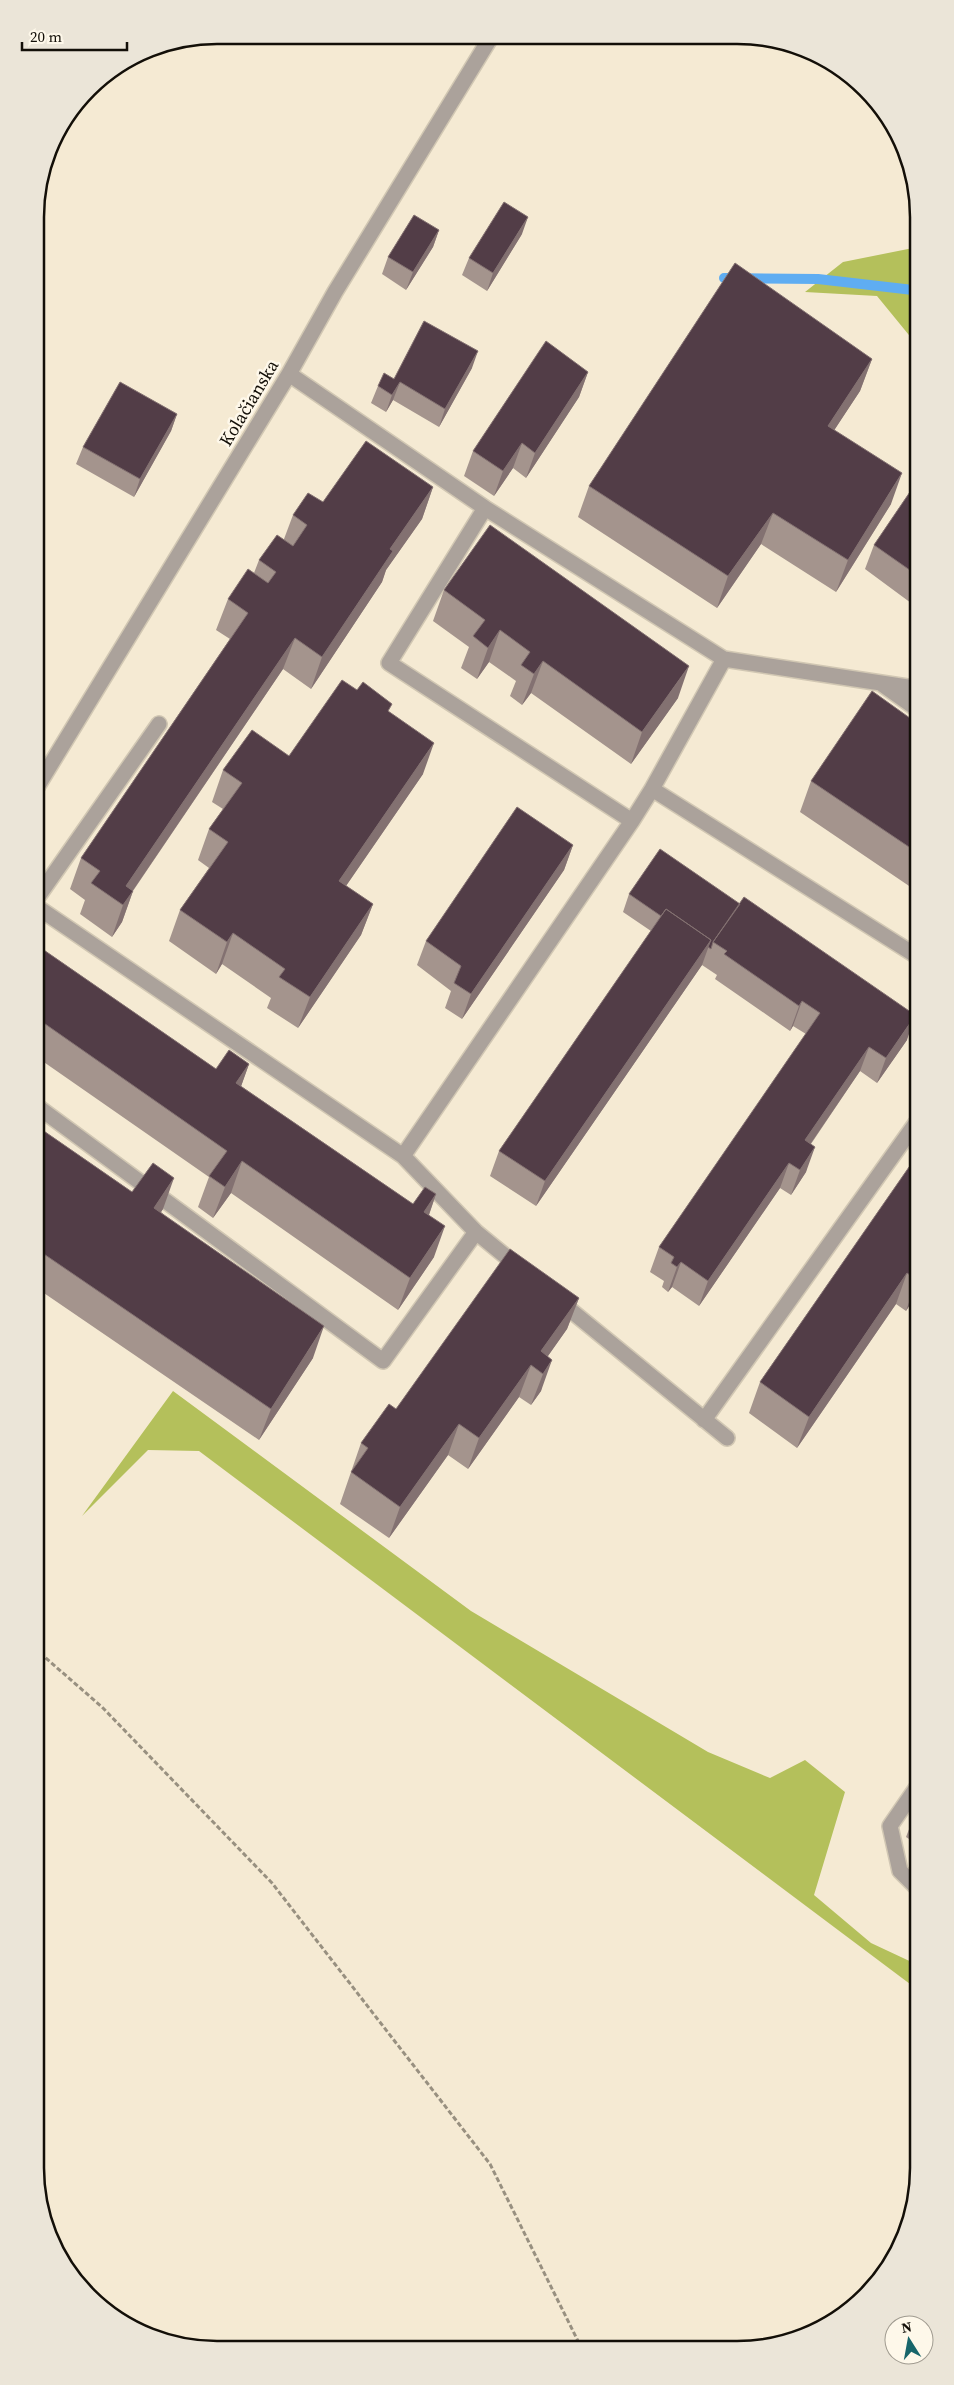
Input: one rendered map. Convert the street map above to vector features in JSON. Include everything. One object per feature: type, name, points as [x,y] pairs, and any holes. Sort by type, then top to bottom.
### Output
[{"type":"street","name":"Kolačianska","points":[[44,776],[289,374],[335,292],[487,44]]},
{"type":"street","points":[[289,374],[485,508],[724,659],[910,688]]},
{"type":"street","points":[[485,508],[389,663],[632,821]]},
{"type":"street","points":[[403,1156],[632,821],[652,789],[724,659]]},
{"type":"street","points":[[882,684],[910,704]]},
{"type":"street","points":[[44,888],[159,724]]},
{"type":"street","points":[[652,789],[910,952]]},
{"type":"street","points":[[44,912],[403,1156],[476,1232],[530,1276]]},
{"type":"street","points":[[44,1111],[383,1361],[476,1232]]},
{"type":"street","points":[[704,1420],[910,1131]]},
{"type":"street","points":[[545,1289],[727,1438]]},
{"type":"street","points":[[910,1798],[890,1826],[900,1871],[910,1881]]},
{"type":"path","points":[[44,1656],[102,1707],[272,1883],[490,2164],[578,2341]]},
{"type":"green space","points":[[910,249],[910,336],[877,296],[805,292],[843,262]]},
{"type":"green space","points":[[173,1391],[471,1611],[708,1752],[770,1778],[805,1760],[845,1792],[814,1895],[871,1943],[910,1961],[910,1984],[199,1451],[148,1450],[82,1516]]},
{"type":"building","points":[[504,202],[528,217],[493,273],[469,258]]},
{"type":"building","points":[[414,215],[439,230],[413,272],[388,257]]},
{"type":"building","points":[[735,263],[872,359],[828,426],[902,473],[848,560],[773,513],[728,576],[589,486]]},
{"type":"building","points":[[424,321],[478,351],[445,409],[400,382],[392,395],[378,386],[384,373],[394,379]]},
{"type":"building","points":[[546,341],[588,372],[535,453],[522,443],[503,471],[473,451]]},
{"type":"building","points":[[120,382],[177,414],[140,479],[83,447]]},
{"type":"building","points":[[366,441],[433,487],[390,549],[393,551],[322,657],[295,638],[126,886],[133,891],[123,905],[91,883],[100,871],[81,858],[248,613],[228,599],[248,569],[268,583],[276,572],[259,560],[277,535],[293,546],[307,525],[293,515],[308,493],[323,502]]},
{"type":"building","points":[[910,492],[910,570],[874,545]]},
{"type":"building","points":[[490,525],[689,666],[642,732],[543,661],[534,674],[521,665],[530,652],[500,630],[488,648],[473,636],[485,620],[444,590]]},
{"type":"building","points":[[342,680],[357,690],[363,682],[392,704],[388,711],[434,743],[339,881],[373,904],[310,997],[279,977],[285,969],[233,933],[227,942],[180,910],[228,842],[209,829],[242,783],[223,770],[252,730],[289,756]]},
{"type":"building","points":[[872,691],[910,718],[910,848],[811,781]]},
{"type":"building","points":[[517,807],[573,845],[471,994],[454,983],[461,966],[426,941]]},
{"type":"building","points":[[660,849],[740,904],[713,942],[711,949],[708,947],[711,940],[666,909],[661,916],[629,894]]},
{"type":"building","points":[[744,897],[910,1012],[910,1023],[886,1058],[869,1047],[805,1140],[815,1147],[800,1170],[789,1163],[708,1281],[681,1262],[677,1267],[671,1263],[674,1257],[659,1247],[820,1013],[802,1001],[799,1006],[724,954],[727,951],[713,942]]},
{"type":"building","points":[[666,909],[711,940],[545,1181],[499,1151]]},
{"type":"building","points":[[44,950],[216,1069],[229,1050],[249,1064],[236,1083],[413,1204],[425,1187],[436,1194],[424,1212],[445,1226],[410,1278],[242,1161],[225,1187],[209,1176],[227,1151],[44,1023]]},
{"type":"building","points":[[44,1131],[132,1192],[153,1163],[174,1178],[154,1208],[324,1326],[271,1409],[44,1254]]},
{"type":"building","points":[[910,1166],[910,1275],[907,1273],[809,1417],[760,1382]]},
{"type":"building","points":[[510,1249],[579,1298],[541,1351],[552,1360],[543,1374],[531,1365],[479,1438],[459,1424],[400,1507],[351,1472],[368,1448],[361,1443],[389,1404],[396,1409]]},
{"type":"waterway","points":[[724,278],[818,279],[910,290]]}]
